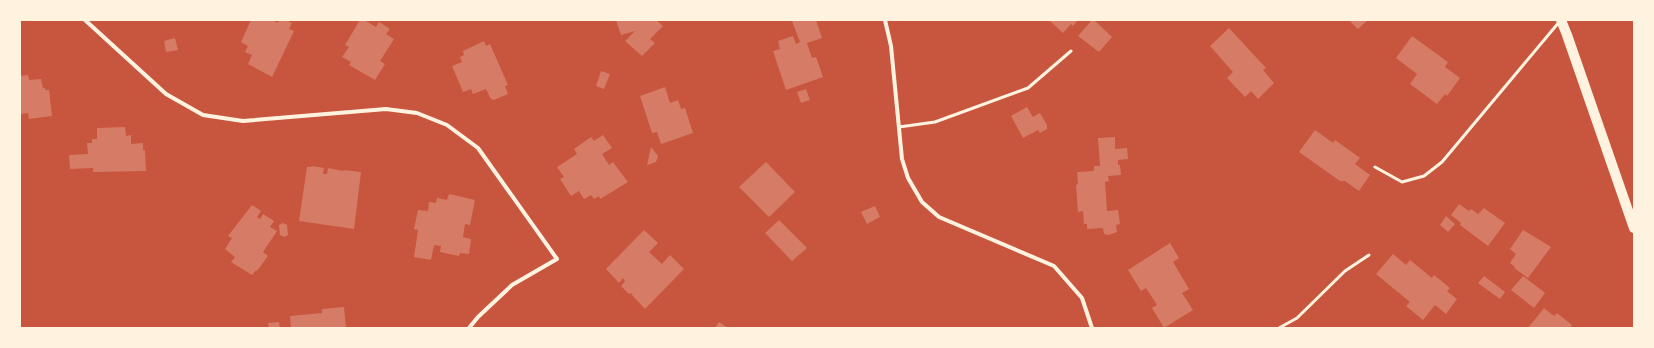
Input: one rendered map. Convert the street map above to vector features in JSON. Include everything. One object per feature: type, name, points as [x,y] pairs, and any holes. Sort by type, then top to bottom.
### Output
[{"type":"main road","points":[[1561,20],[1634,228]]},
{"type":"street","points":[[84,20],[166,94],[203,115],[243,121],[386,108],[417,113],[447,125],[478,148],[557,259],[512,285],[478,317],[469,328]]},
{"type":"street","points":[[885,20],[891,46],[902,159],[908,178],[922,202],[939,217],[1054,266],[1082,298],[1092,328]]},
{"type":"lane","points":[[1375,168],[1402,182],[1424,176],[1442,162],[1561,20]]},
{"type":"lane","points":[[899,127],[935,122],[1028,88],[1071,51]]},
{"type":"lane","points":[[1279,328],[1297,318],[1345,271],[1369,254]]},
{"type":"building","points":[[251,20],[272,20],[278,23],[279,20],[286,20],[292,23],[289,29],[294,31],[272,77],[248,64],[252,55],[245,52],[248,46],[241,42]]},
{"type":"building","points":[[360,20],[364,20],[376,27],[379,22],[390,29],[386,34],[394,39],[380,61],[385,64],[375,80],[349,65],[351,62],[342,57],[349,47],[345,45]]},
{"type":"building","points":[[616,20],[656,20],[663,26],[650,39],[655,43],[642,56],[625,41],[635,31],[621,35]]},
{"type":"building","points":[[816,20],[822,38],[807,43],[812,58],[816,57],[823,77],[786,90],[773,51],[780,49],[778,41],[793,36],[796,44],[800,42],[792,21]]},
{"type":"building","points":[[1049,20],[1078,20],[1073,26],[1071,24],[1063,33]]},
{"type":"building","points":[[1092,20],[1094,20],[1112,37],[1099,52],[1078,36]]},
{"type":"building","points":[[1349,20],[1368,20],[1358,29]]},
{"type":"building","points":[[1229,28],[1266,68],[1263,70],[1274,83],[1258,99],[1251,91],[1245,97],[1227,78],[1233,72],[1210,46]]},
{"type":"building","points":[[1412,36],[1448,62],[1445,67],[1460,78],[1447,96],[1445,94],[1437,104],[1410,84],[1417,74],[1396,58]]},
{"type":"building","points":[[175,38],[178,50],[166,52],[164,41]]},
{"type":"building","points":[[484,41],[486,46],[490,44],[508,85],[505,86],[508,94],[494,100],[491,99],[486,89],[473,94],[471,89],[463,92],[452,66],[462,62],[460,57],[464,55],[463,51]]},
{"type":"building","points":[[601,71],[610,74],[604,89],[596,86]]},
{"type":"building","points":[[28,75],[29,80],[41,79],[43,88],[45,88],[45,90],[49,90],[52,116],[29,119],[28,113],[20,114],[20,76]]},
{"type":"building","points":[[665,87],[670,103],[678,100],[681,109],[685,108],[693,133],[661,144],[657,132],[652,133],[640,96]]},
{"type":"building","points":[[806,89],[810,100],[801,103],[797,92]]},
{"type":"building","points":[[1027,107],[1033,117],[1040,113],[1047,125],[1047,129],[1040,133],[1038,130],[1023,138],[1011,116]]},
{"type":"building","points":[[125,127],[126,136],[131,135],[131,144],[143,143],[143,150],[145,150],[146,171],[93,172],[93,168],[70,169],[69,155],[88,154],[87,143],[92,143],[92,139],[97,139],[97,128]]},
{"type":"building","points":[[1315,130],[1333,143],[1335,140],[1360,158],[1355,164],[1370,175],[1359,191],[1345,181],[1340,181],[1299,152]]},
{"type":"building","points":[[603,135],[612,148],[602,154],[609,165],[613,162],[628,182],[600,199],[599,196],[594,199],[591,195],[584,199],[579,191],[571,196],[560,179],[564,177],[557,167],[577,154],[574,149],[591,137],[594,141]]},
{"type":"building","points":[[1115,137],[1115,149],[1127,148],[1128,159],[1118,160],[1121,175],[1108,176],[1109,181],[1105,182],[1107,211],[1118,210],[1120,224],[1116,225],[1117,232],[1108,235],[1104,234],[1103,228],[1087,229],[1087,224],[1084,224],[1083,211],[1078,212],[1076,185],[1078,184],[1077,172],[1094,171],[1094,166],[1100,166],[1098,138]]},
{"type":"building","points":[[651,147],[658,156],[656,162],[647,165]]},
{"type":"building","points":[[766,162],[795,192],[769,217],[739,187]]},
{"type":"building","points":[[312,166],[324,168],[323,174],[327,174],[328,168],[361,172],[354,229],[299,221],[307,167]]},
{"type":"building","points":[[449,194],[475,200],[470,225],[465,224],[463,237],[471,239],[469,254],[460,253],[459,256],[440,252],[441,246],[434,245],[431,260],[414,257],[418,230],[414,229],[418,210],[428,211],[429,202],[436,203],[437,198],[447,200]]},
{"type":"building","points":[[1459,204],[1469,211],[1471,209],[1478,214],[1484,208],[1505,223],[1488,246],[1460,225],[1461,223],[1451,215]]},
{"type":"building","points":[[252,205],[261,211],[257,217],[260,219],[263,214],[274,221],[270,227],[277,231],[263,252],[268,256],[257,271],[256,270],[252,275],[231,262],[235,257],[225,249],[232,238],[228,236]]},
{"type":"building","points":[[875,206],[880,217],[867,224],[861,212]]},
{"type":"building","points":[[1446,216],[1455,224],[1448,232],[1440,225]]},
{"type":"building","points":[[779,220],[807,248],[792,261],[765,233]]},
{"type":"building","points":[[283,223],[287,225],[288,235],[285,237],[280,235],[279,225]]},
{"type":"building","points":[[644,230],[658,243],[649,252],[662,264],[670,255],[684,269],[645,309],[633,295],[630,293],[629,294],[621,286],[625,281],[623,278],[619,283],[606,269]]},
{"type":"building","points":[[1523,230],[1551,247],[1528,278],[1514,268],[1515,267],[1510,263],[1516,254],[1510,249]]},
{"type":"building","points":[[1170,243],[1179,258],[1173,262],[1189,289],[1182,293],[1193,310],[1164,328],[1152,308],[1157,305],[1146,288],[1141,291],[1128,270]]},
{"type":"building","points":[[1393,254],[1406,265],[1410,260],[1432,278],[1434,275],[1450,288],[1447,291],[1457,299],[1446,314],[1435,305],[1423,320],[1406,306],[1410,302],[1376,274]]},
{"type":"building","points":[[1484,276],[1505,292],[1500,299],[1478,283]]},
{"type":"building","points":[[1523,276],[1545,293],[1534,308],[1511,290]]},
{"type":"building","points":[[344,307],[346,328],[291,328],[290,316],[322,313],[322,309]]},
{"type":"building","points":[[1544,308],[1554,316],[1557,313],[1572,325],[1570,328],[1528,328]]},
{"type":"building","points":[[279,322],[280,328],[269,328],[268,323]]},
{"type":"building","points":[[719,322],[728,328],[715,328]]}]
